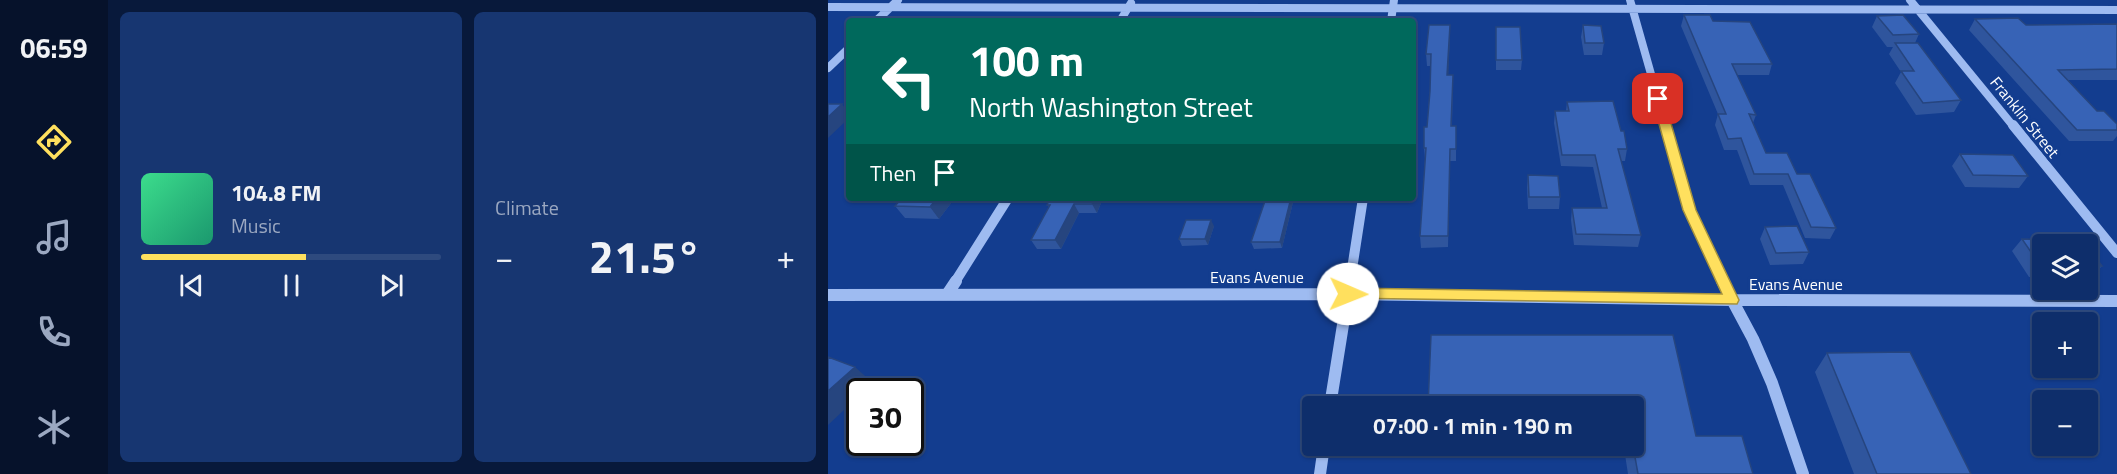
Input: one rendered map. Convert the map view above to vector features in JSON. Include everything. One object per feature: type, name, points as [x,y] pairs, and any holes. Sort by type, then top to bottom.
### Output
[{"type":"street","points":[[879,18],[898,0]]},
{"type":"street","name":"Franklin Street","points":[[1910,0],[2117,254]]},
{"type":"street","points":[[1122,18],[1131,4]]},
{"type":"street","points":[[828,7],[1131,4],[1631,4],[1918,11],[2117,10]]},
{"type":"street","points":[[1631,4],[1690,210],[1772,383],[1803,474]]},
{"type":"street","points":[[828,68],[846,51]]},
{"type":"street","points":[[948,293],[1006,201]]},
{"type":"street","points":[[1332,396],[1363,201]]},
{"type":"street","name":"Evans Avenue","points":[[828,295],[1348,294],[1732,300],[2117,301]]},
{"type":"street","points":[[1320,474],[1323,456]]},
{"type":"building","points":[[1684,15],[1710,15],[1713,21],[1750,22],[1772,64],[1732,64],[1756,115],[1749,114],[1766,153],[1787,153],[1797,174],[1810,174],[1836,228],[1811,227],[1788,174],[1754,174],[1741,138],[1728,139],[1718,114],[1726,114]]},
{"type":"building","points":[[1903,15],[1919,34],[1893,35],[1877,16]]},
{"type":"building","points":[[2018,18],[2026,25],[2117,24],[2117,69],[2058,70],[2097,111],[2104,111],[2117,124],[2117,130],[2077,130],[1975,19]]},
{"type":"building","points":[[1429,25],[1450,25],[1447,75],[1453,75],[1451,126],[1456,126],[1456,149],[1450,149],[1448,236],[1420,236],[1426,148],[1424,148],[1424,127],[1427,127],[1430,91],[1431,54],[1426,54]]},
{"type":"building","points":[[1583,25],[1601,26],[1604,43],[1585,43]]},
{"type":"building","points":[[1496,27],[1520,27],[1522,60],[1496,60]]},
{"type":"building","points":[[1895,43],[1918,43],[1961,100],[1923,103],[1901,71],[1914,71]]},
{"type":"building","points":[[1613,101],[1621,131],[1624,131],[1627,149],[1618,149],[1641,235],[1576,234],[1572,208],[1607,208],[1595,155],[1562,155],[1555,111],[1569,111],[1567,102]]},
{"type":"building","points":[[828,104],[842,104],[828,117]]},
{"type":"building","points":[[1960,154],[2013,155],[2028,176],[1973,175]]},
{"type":"building","points":[[1528,175],[1558,176],[1560,197],[1529,197]]},
{"type":"building","points":[[899,201],[935,201],[930,207],[895,206]]},
{"type":"building","points":[[1049,201],[1094,201],[1092,204],[1074,204],[1055,240],[1031,240],[1050,205],[1047,205]]},
{"type":"building","points":[[1265,201],[1290,201],[1280,242],[1251,242]]},
{"type":"building","points":[[1186,220],[1211,220],[1205,239],[1179,239]]},
{"type":"building","points":[[1797,226],[1809,252],[1776,253],[1765,227]]},
{"type":"building","points":[[2022,239],[2032,239],[2032,253]]},
{"type":"building","points":[[1431,335],[1673,335],[1696,436],[1742,436],[1753,474],[1638,474],[1635,456],[1644,456],[1644,396],[1428,396]]},
{"type":"building","points":[[1910,352],[1971,474],[1877,474],[1827,353]]},
{"type":"building","points":[[828,357],[855,367],[828,391]]},
{"type":"route","points":[[1348,294],[1732,300],[1711,260],[1690,210],[1658,99]]}]
